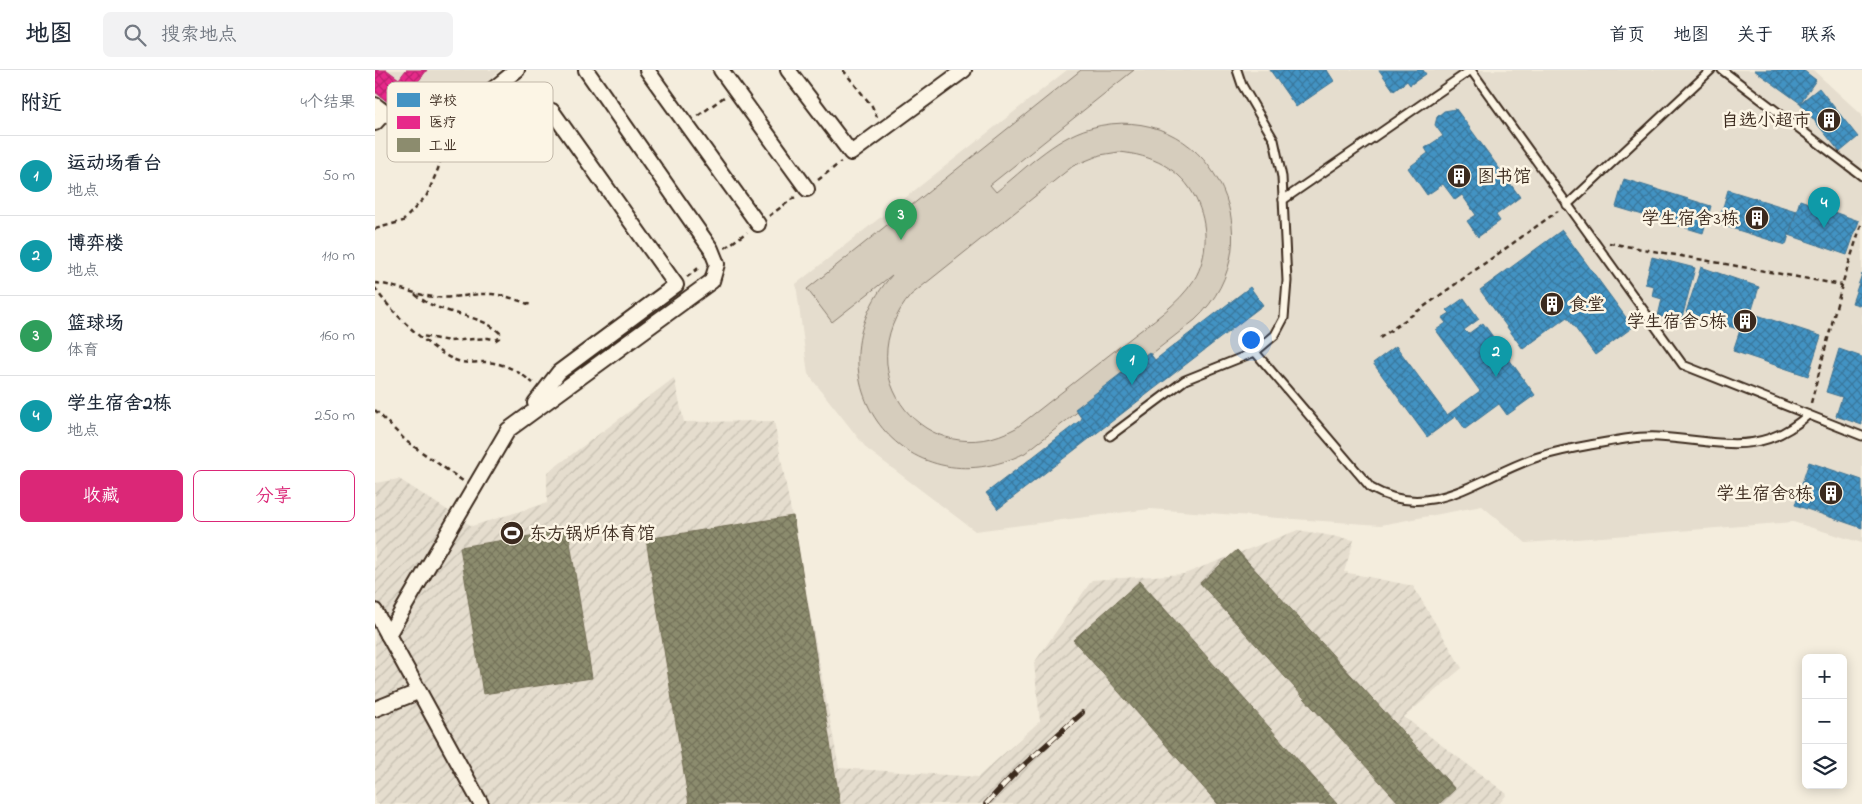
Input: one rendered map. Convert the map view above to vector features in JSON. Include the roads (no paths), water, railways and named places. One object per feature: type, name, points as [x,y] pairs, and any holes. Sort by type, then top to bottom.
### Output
[{"type":"street","points":[[501,82],[517,70]]},
{"type":"street","points":[[388,635],[508,430],[712,281],[717,264],[711,249],[586,70]]},
{"type":"street","points":[[647,70],[758,224]]},
{"type":"street","points":[[721,70],[807,189]]},
{"type":"street","points":[[788,70],[851,153],[964,70]]},
{"type":"street","points":[[375,123],[380,108]]},
{"type":"street","points":[[526,415],[559,372],[676,285],[553,114]]},
{"type":"street","points":[[375,611],[481,804]]},
{"type":"street","points":[[375,709],[418,692]]},
{"type":"lane","points":[[1110,436],[1185,380],[1255,352],[1275,335],[1284,318],[1287,281],[1282,177],[1274,140],[1242,85],[1237,70]]},
{"type":"lane","points":[[1283,200],[1471,70],[1683,365],[1862,436]]},
{"type":"lane","points":[[1567,205],[1711,70]]},
{"type":"lane","points":[[1722,70],[1862,176]]},
{"type":"lane","points":[[1255,352],[1371,488],[1385,496],[1406,501],[1433,500],[1470,487],[1538,457],[1590,445],[1655,437],[1751,444],[1776,438],[1794,427],[1808,414]]},
{"type":"railway","points":[[986,804],[1015,773],[1082,713]]},
{"type":"place","name":"自选小超市","points":[[1829,120]]},
{"type":"place","name":"图书馆","points":[[1459,176]]},
{"type":"place","name":"学生宿舍3栋","points":[[1757,218]]},
{"type":"place","name":"学生宿舍2栋","points":[[1824,228]]},
{"type":"place","name":"篮球场","points":[[901,240]]},
{"type":"place","name":"食堂","points":[[1552,304]]},
{"type":"place","name":"学生宿舍5栋","points":[[1745,321]]},
{"type":"place","name":"博弈楼","points":[[1496,377]]},
{"type":"place","name":"运动场看台","points":[[1132,385]]},
{"type":"place","name":"学生宿舍8栋","points":[[1831,493]]},
{"type":"place","name":"东方锅炉体育馆","points":[[512,533]]}]
